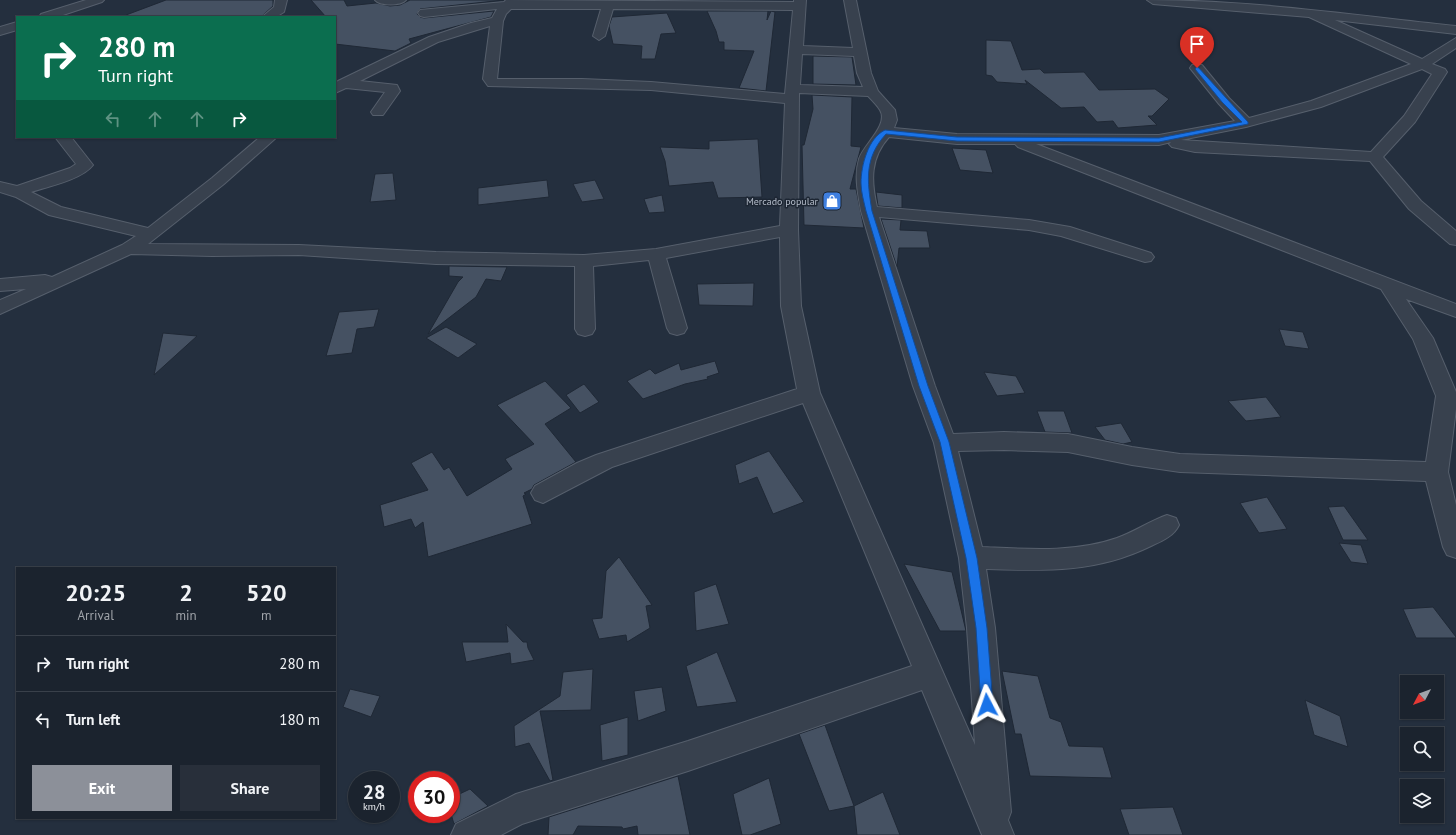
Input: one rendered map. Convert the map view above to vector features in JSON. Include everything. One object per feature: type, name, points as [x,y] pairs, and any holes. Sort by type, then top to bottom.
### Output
[{"type":"street","points":[[270,16],[280,9],[281,0]]},
{"type":"street","points":[[381,0],[400,0]]},
{"type":"street","points":[[850,0],[864,73],[872,92],[888,110],[890,120],[885,132],[876,142],[867,159],[864,184],[869,211],[924,386],[945,442],[972,558],[981,628],[997,832]]},
{"type":"street","points":[[1153,0],[1266,5],[1314,15],[1456,30]]},
{"type":"street","points":[[509,3],[497,21],[490,79],[493,83],[588,83],[793,94],[872,92]]},
{"type":"street","points":[[424,13],[509,3],[799,3],[793,94],[789,230],[791,306],[809,393],[997,832]]},
{"type":"street","points":[[49,16],[100,4]]},
{"type":"street","points":[[599,36],[608,4]]},
{"type":"street","points":[[1314,15],[1446,74],[1410,119],[1375,157]]},
{"type":"street","points":[[339,86],[442,35],[471,26],[497,21]]},
{"type":"street","points":[[0,31],[16,26]]},
{"type":"street","points":[[1159,140],[1246,123],[1316,104],[1450,53],[1456,42]]},
{"type":"street","points":[[796,50],[861,52]]},
{"type":"street","points":[[1197,68],[1224,101],[1246,123]]},
{"type":"street","points":[[339,86],[392,88],[393,92],[378,112]]},
{"type":"street","points":[[885,132],[957,139],[1159,140],[1195,147],[1375,157],[1415,205],[1456,240]]},
{"type":"street","points":[[19,191],[76,171],[85,165],[64,138]]},
{"type":"street","points":[[0,308],[128,249],[151,234],[218,181],[268,138]]},
{"type":"street","points":[[1012,139],[1083,168],[1456,311]]},
{"type":"street","points":[[0,187],[19,191],[42,206],[55,211],[151,234]]},
{"type":"street","points":[[869,211],[1029,225],[1064,231],[1145,258]]},
{"type":"street","points":[[128,249],[212,251],[299,250],[444,258],[584,261],[656,254],[789,230]]},
{"type":"street","points":[[656,254],[676,328]]},
{"type":"street","points":[[584,261],[585,329]]},
{"type":"street","points":[[0,285],[63,279]]},
{"type":"street","points":[[1386,283],[1423,338],[1447,396],[1436,472],[1456,547]]},
{"type":"street","points":[[543,493],[584,469],[604,461],[809,393]]},
{"type":"street","points":[[945,442],[1004,441],[1068,444],[1180,463],[1436,472]]},
{"type":"street","points":[[972,558],[1051,559],[1087,556],[1119,548],[1167,525]]},
{"type":"street","points":[[467,835],[516,810],[688,756],[929,674]]},
{"type":"building","points":[[166,0],[273,0],[273,6],[262,16],[126,15]]},
{"type":"building","points":[[311,0],[344,0],[347,6],[376,3],[390,6],[400,5],[410,0],[504,0],[420,9],[417,14],[424,18],[494,11],[491,17],[409,39],[411,43],[395,51],[336,44],[336,16],[325,16]]},
{"type":"building","points":[[707,11],[768,11],[767,20],[771,11],[775,12],[766,91],[739,88],[754,51],[724,50],[724,42],[719,42]]},
{"type":"building","points":[[667,13],[676,33],[661,34],[655,59],[641,59],[642,46],[613,44],[609,26],[612,17]]},
{"type":"building","points":[[986,40],[1011,41],[1022,70],[1040,69],[1044,73],[1084,72],[1099,90],[1155,89],[1169,99],[1152,116],[1148,116],[1157,125],[1118,128],[1113,121],[1097,122],[1084,107],[1061,108],[1025,80],[1027,84],[997,82],[992,76],[986,75]]},
{"type":"building","points":[[813,56],[852,57],[856,85],[813,84]]},
{"type":"building","name":"Mercado popular","points":[[812,95],[852,97],[851,146],[861,147],[850,189],[856,189],[864,228],[804,225],[802,145],[804,145],[813,109]]},
{"type":"building","points":[[758,139],[762,197],[718,198],[713,182],[669,186],[665,161],[660,147],[709,149],[709,141]]},
{"type":"building","points":[[952,148],[986,150],[993,173],[960,170]]},
{"type":"building","points":[[393,173],[396,200],[370,202],[375,174]]},
{"type":"building","points":[[547,180],[549,197],[478,205],[478,188]]},
{"type":"building","points":[[595,180],[604,199],[582,202],[573,184]]},
{"type":"building","points":[[876,192],[902,195],[902,208],[878,206]]},
{"type":"building","points":[[662,195],[665,212],[649,213],[644,199]]},
{"type":"building","points":[[881,219],[901,220],[900,230],[927,231],[930,248],[899,248],[897,267]]},
{"type":"building","points":[[449,266],[507,267],[501,281],[486,279],[476,297],[428,334],[458,282],[463,277],[449,276]]},
{"type":"building","points":[[754,283],[753,306],[699,305],[697,284]]},
{"type":"building","points":[[379,309],[374,327],[357,329],[352,353],[326,356],[339,312]]},
{"type":"building","points":[[446,327],[477,344],[458,358],[426,338]]},
{"type":"building","points":[[1279,329],[1303,332],[1309,349],[1285,346]]},
{"type":"building","points":[[163,333],[197,336],[154,375]]},
{"type":"building","points":[[715,361],[719,373],[707,377],[708,379],[685,384],[643,399],[627,381],[650,369],[655,374],[679,363],[681,370]]},
{"type":"building","points":[[984,372],[1016,376],[1025,393],[997,396]]},
{"type":"building","points":[[545,381],[571,408],[545,424],[576,462],[534,485],[532,489],[524,493],[526,494],[523,496],[532,524],[428,557],[423,522],[415,528],[411,519],[384,527],[380,505],[428,490],[411,463],[432,452],[444,470],[449,467],[467,496],[512,469],[505,459],[534,444],[497,405]]},
{"type":"building","points":[[584,384],[599,402],[580,413],[566,395]]},
{"type":"building","points":[[1266,397],[1281,417],[1246,421],[1228,401]]},
{"type":"building","points":[[1037,411],[1064,411],[1072,433],[1045,432]]},
{"type":"building","points":[[1121,423],[1132,442],[1123,444],[1105,440],[1095,427]]},
{"type":"building","points":[[769,451],[804,502],[773,514],[757,477],[739,484],[735,465]]},
{"type":"building","points":[[1267,497],[1287,529],[1259,533],[1240,503]]},
{"type":"building","points":[[1344,506],[1368,540],[1343,540],[1328,507]]},
{"type":"building","points":[[1339,543],[1361,545],[1368,564],[1351,562]]},
{"type":"building","points":[[619,557],[652,605],[646,606],[650,628],[627,642],[626,635],[599,639],[592,619],[602,618],[606,571]]},
{"type":"building","points":[[904,564],[952,572],[966,631],[940,631]]},
{"type":"building","points":[[716,584],[729,624],[696,631],[694,592]]},
{"type":"building","points":[[1433,607],[1456,638],[1416,638],[1403,609]]},
{"type":"building","points":[[506,624],[523,642],[527,642],[528,648],[534,660],[511,664],[510,653],[466,662],[462,642],[508,642]]},
{"type":"building","points":[[717,652],[737,702],[697,707],[686,666]]},
{"type":"building","points":[[593,669],[591,710],[540,711],[553,780],[550,781],[529,743],[515,747],[514,726],[560,696],[563,672]]},
{"type":"building","points":[[1002,671],[1038,676],[1050,718],[1061,722],[1069,746],[1103,747],[1112,778],[1030,776],[1021,734],[1015,734]]},
{"type":"building","points":[[662,687],[666,711],[638,721],[634,691]]},
{"type":"building","points":[[350,689],[380,696],[371,717],[343,707]]},
{"type":"building","points":[[1305,700],[1340,716],[1348,747],[1314,735]]},
{"type":"building","points":[[628,717],[628,755],[602,761],[600,725]]},
{"type":"building","points":[[825,725],[854,806],[829,811],[799,734]]},
{"type":"building","points":[[678,776],[690,835],[638,835],[637,826],[623,829],[622,827],[578,826],[573,835],[548,835],[549,817]]},
{"type":"building","points":[[769,778],[781,824],[750,835],[742,835],[733,794]]},
{"type":"building","points":[[470,789],[488,806],[460,821],[460,794]]},
{"type":"building","points":[[883,792],[900,835],[857,835],[854,806]]},
{"type":"building","points":[[1173,807],[1183,835],[1129,835],[1120,809]]},
{"type":"place","name":"Mercado popular","points":[[832,201]]},
{"type":"route","points":[[987,705],[981,628],[972,558],[945,442],[902,321],[869,211],[864,184],[867,159],[876,142],[885,132],[957,139],[1090,141],[1159,140],[1246,123],[1224,101],[1197,68]]}]
